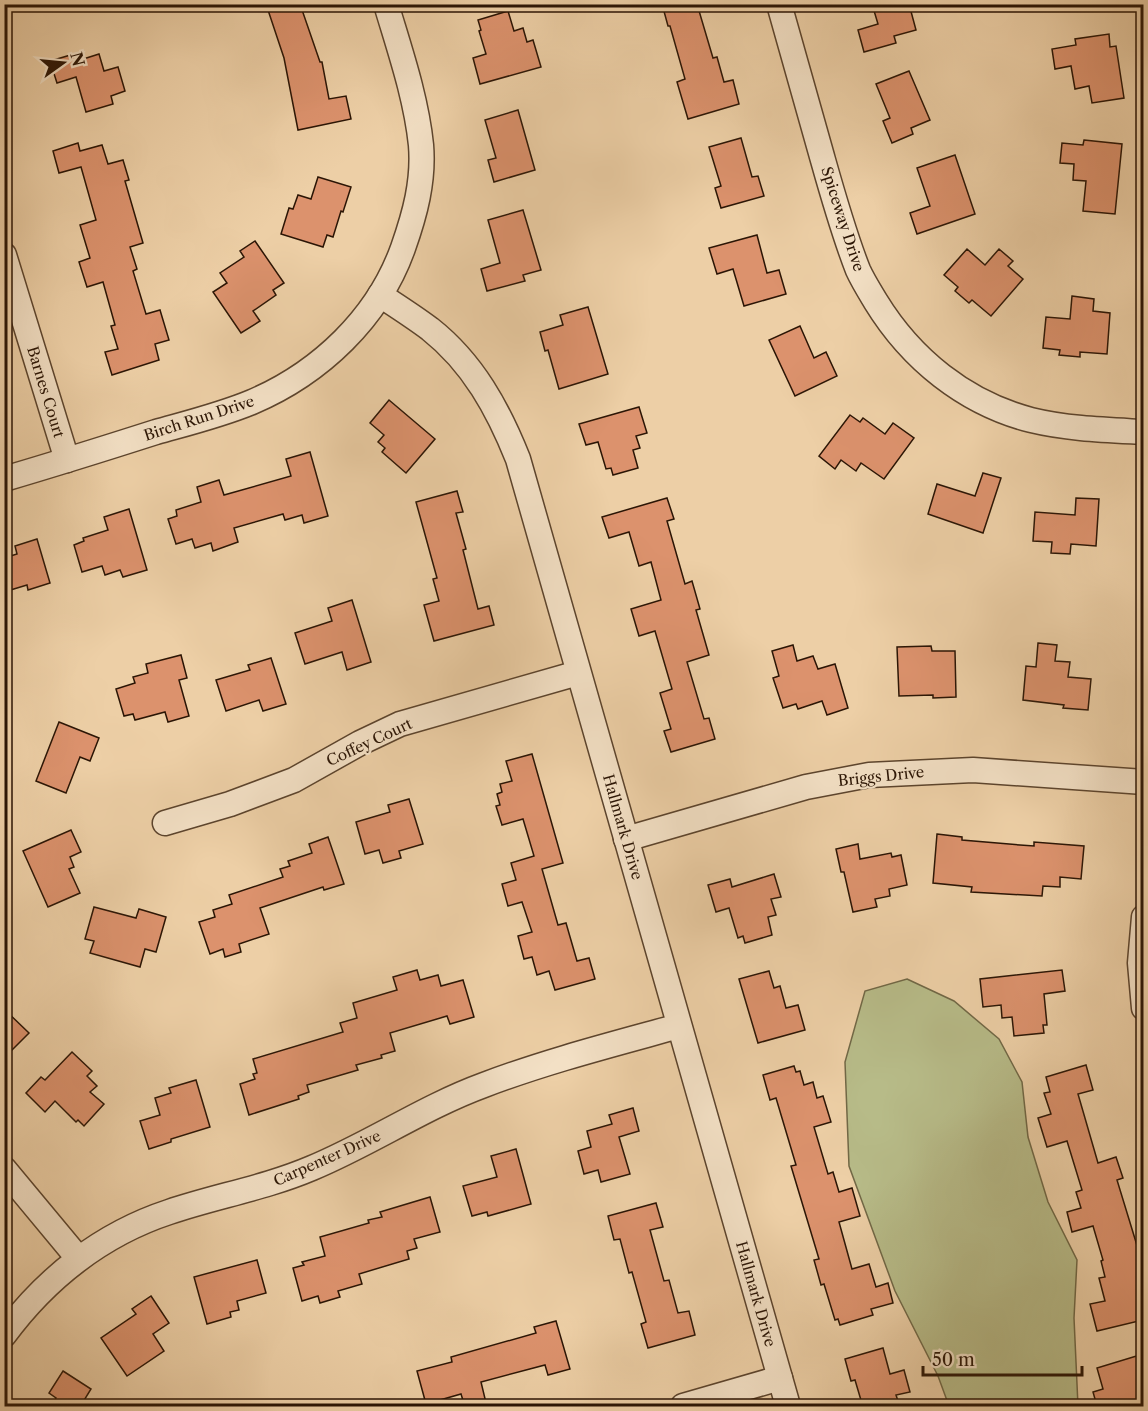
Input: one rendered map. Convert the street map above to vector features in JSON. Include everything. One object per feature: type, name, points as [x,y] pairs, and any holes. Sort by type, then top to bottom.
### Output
[{"type":"street","name":"Birch Run Drive","points":[[4,479],[233,410],[274,392],[303,375],[351,333],[380,295],[398,262],[417,208],[421,174],[421,147],[412,92],[386,4]]},
{"type":"street","name":"Spiceway Drive","points":[[779,4],[833,194],[859,272],[900,337],[925,362],[960,390],[1009,413],[1057,426],[1143,432]]},
{"type":"street","name":"Barnes Court","points":[[4,255],[67,460]]},
{"type":"street","name":"Hallmark Drive","points":[[380,295],[430,330],[455,352],[492,401],[518,459],[788,1407]]},
{"type":"street","name":"Coffey Court","points":[[165,823],[230,804],[294,780],[360,743],[400,724],[578,674]]},
{"type":"street","name":"Briggs Drive","points":[[626,839],[806,787],[869,775],[973,770],[1143,782]]},
{"type":"street","points":[[1143,917],[1140,963],[1143,1008]]},
{"type":"street","name":"Carpenter Drive","points":[[4,1335],[30,1304],[78,1258],[109,1237],[141,1222],[271,1184],[314,1167],[482,1086],[679,1026]]},
{"type":"street","points":[[4,1169],[78,1258]]},
{"type":"street","points":[[683,1407],[780,1378]]},
{"type":"green space","points":[[907,979],[954,1001],[999,1039],[1022,1082],[1028,1137],[1048,1202],[1077,1260],[1074,1318],[1078,1406],[949,1406],[938,1376],[895,1291],[849,1166],[845,1062],[865,991]]},
{"type":"building","points":[[266,4],[300,4],[320,62],[322,62],[329,99],[346,96],[351,119],[298,130],[284,58]]},
{"type":"building","points":[[662,4],[697,4],[713,58],[717,57],[724,82],[733,80],[739,104],[688,119],[677,82],[685,79]]},
{"type":"building","points":[[872,4],[909,4],[916,30],[894,36],[896,43],[864,52],[858,30],[878,24]]},
{"type":"building","points":[[508,11],[514,31],[523,28],[527,42],[533,40],[541,67],[480,84],[473,58],[486,54],[478,20]]},
{"type":"building","points":[[1109,34],[1110,47],[1116,46],[1124,98],[1092,103],[1089,86],[1075,89],[1071,66],[1055,69],[1052,49],[1076,45],[1075,39]]},
{"type":"building","points":[[74,54],[77,61],[99,54],[104,71],[118,67],[125,91],[111,96],[113,104],[86,112],[76,77],[57,83],[50,61]]},
{"type":"building","points":[[909,71],[930,120],[911,128],[913,134],[892,143],[883,121],[890,118],[876,84]]},
{"type":"building","points":[[518,110],[535,170],[494,182],[488,160],[496,158],[485,120]]},
{"type":"building","points":[[741,138],[752,177],[758,176],[764,196],[721,208],[715,188],[721,186],[709,147]]},
{"type":"building","points":[[1084,140],[1122,144],[1115,214],[1083,211],[1086,181],[1073,180],[1074,164],[1060,163],[1062,143],[1083,145]]},
{"type":"building","points":[[78,143],[80,151],[102,145],[108,164],[123,160],[129,180],[125,181],[143,243],[130,247],[137,269],[133,271],[146,314],[160,310],[169,340],[155,344],[159,360],[112,375],[105,352],[118,349],[111,326],[115,325],[103,282],[87,287],[79,262],[90,258],[80,225],[96,220],[81,167],[59,173],[53,151]]},
{"type":"building","points":[[955,155],[975,214],[917,234],[910,213],[930,206],[917,168]]},
{"type":"building","points":[[318,177],[351,187],[333,237],[327,235],[323,247],[281,234],[289,208],[293,209],[298,195],[311,199]]},
{"type":"building","points":[[523,210],[541,270],[523,275],[525,281],[487,291],[481,269],[500,263],[488,220]]},
{"type":"building","points":[[757,235],[767,273],[779,270],[786,294],[744,306],[733,269],[717,274],[709,248]]},
{"type":"building","points":[[255,241],[284,283],[273,290],[276,295],[253,311],[260,321],[241,333],[213,292],[227,283],[220,273],[244,257],[240,251]]},
{"type":"building","points":[[967,249],[985,265],[999,249],[1013,261],[1008,266],[1023,279],[991,316],[972,300],[969,303],[955,291],[958,287],[944,275]]},
{"type":"building","points":[[1072,296],[1094,299],[1093,311],[1110,313],[1107,354],[1080,352],[1080,357],[1059,355],[1060,350],[1043,348],[1046,317],[1070,319]]},
{"type":"building","points":[[588,307],[608,374],[559,389],[548,350],[545,351],[540,332],[563,325],[560,315]]},
{"type":"building","points":[[800,326],[814,358],[826,352],[837,376],[795,396],[769,340]]},
{"type":"building","points":[[389,400],[435,439],[406,473],[382,452],[385,448],[378,442],[384,435],[370,423]]},
{"type":"building","points":[[639,407],[647,433],[636,436],[640,448],[633,450],[638,468],[613,475],[611,468],[606,469],[598,442],[586,445],[579,424]]},
{"type":"building","points":[[850,415],[860,422],[863,418],[885,434],[893,423],[914,438],[884,479],[861,463],[856,471],[841,460],[835,469],[819,456]]},
{"type":"building","points":[[310,452],[328,516],[304,523],[302,515],[285,520],[283,514],[234,528],[238,542],[213,551],[211,543],[195,548],[192,539],[176,544],[168,519],[177,516],[176,510],[201,502],[197,487],[219,480],[224,495],[291,476],[286,459]]},
{"type":"building","points":[[983,473],[1001,478],[983,533],[928,514],[937,484],[975,496]]},
{"type":"building","points":[[457,491],[463,512],[456,513],[478,609],[489,606],[494,625],[434,641],[424,605],[439,601],[433,579],[437,578],[416,502]]},
{"type":"building","points":[[667,498],[674,519],[667,521],[685,584],[692,581],[700,609],[696,610],[709,655],[687,662],[704,719],[709,718],[715,739],[671,752],[664,731],[671,729],[660,693],[672,689],[655,631],[639,636],[631,609],[661,600],[651,562],[639,566],[629,532],[609,538],[602,517]]},
{"type":"building","points":[[1076,498],[1099,499],[1096,546],[1071,544],[1070,554],[1051,553],[1052,542],[1033,541],[1035,512],[1075,515]]},
{"type":"building","points":[[129,509],[147,570],[123,577],[120,570],[105,575],[102,566],[82,572],[74,545],[84,541],[83,538],[108,530],[104,517]]},
{"type":"building","points":[[37,539],[50,583],[28,590],[27,585],[4,592],[4,558],[17,554],[15,546]]},
{"type":"building","points":[[352,600],[371,662],[347,670],[342,652],[305,664],[295,633],[332,621],[328,608]]},
{"type":"building","points":[[1038,643],[1057,645],[1055,661],[1070,662],[1068,677],[1091,679],[1088,710],[1063,708],[1064,705],[1023,700],[1026,666],[1036,667]]},
{"type":"building","points":[[793,645],[797,661],[813,656],[818,669],[835,664],[848,708],[827,715],[822,701],[798,709],[796,704],[783,708],[773,678],[779,676],[772,651]]},
{"type":"building","points":[[931,646],[932,651],[955,651],[956,697],[899,696],[897,647]]},
{"type":"building","points":[[181,655],[187,678],[179,680],[189,716],[168,722],[165,712],[135,720],[133,714],[124,716],[116,689],[135,683],[133,677],[148,673],[146,664]]},
{"type":"building","points":[[271,658],[286,704],[263,711],[259,700],[226,711],[216,680],[250,670],[248,665]]},
{"type":"building","points":[[59,722],[99,738],[90,761],[80,757],[66,793],[36,781]]},
{"type":"building","points":[[532,754],[563,863],[542,869],[558,925],[566,923],[577,961],[589,958],[595,979],[555,990],[549,971],[537,975],[532,957],[524,959],[518,936],[532,932],[522,902],[508,906],[502,884],[516,880],[511,863],[534,856],[523,819],[502,825],[496,806],[500,805],[497,794],[502,792],[500,784],[512,781],[506,761]]},
{"type":"building","points":[[409,799],[423,844],[399,851],[401,858],[383,863],[379,850],[365,854],[356,822],[390,812],[388,805]]},
{"type":"building","points":[[71,830],[81,852],[70,857],[74,867],[69,869],[80,893],[48,907],[23,851]]},
{"type":"building","points":[[937,834],[962,837],[962,840],[1020,845],[1034,846],[1034,842],[1084,846],[1081,879],[1060,877],[1060,887],[1043,886],[1042,896],[971,892],[972,887],[933,883]]},
{"type":"building","points":[[328,837],[344,884],[324,890],[323,887],[260,908],[269,934],[239,944],[241,952],[225,957],[223,949],[210,954],[199,922],[215,917],[213,910],[232,904],[229,895],[283,877],[280,869],[290,866],[288,861],[312,853],[309,844]]},
{"type":"building","points":[[858,844],[860,859],[891,853],[892,857],[901,855],[907,885],[889,889],[890,896],[875,899],[877,907],[853,912],[836,849]]},
{"type":"building","points":[[774,874],[781,897],[771,899],[776,915],[768,917],[772,935],[745,943],[743,936],[738,938],[729,908],[716,912],[708,885],[730,879],[732,887]]},
{"type":"building","points":[[94,907],[136,918],[139,909],[166,917],[156,952],[145,949],[140,967],[90,953],[94,941],[85,939]]},
{"type":"building","points":[[417,970],[420,980],[438,975],[441,986],[463,980],[474,1017],[450,1024],[447,1016],[390,1033],[395,1051],[381,1055],[382,1058],[356,1065],[358,1070],[307,1085],[309,1092],[298,1096],[299,1099],[249,1115],[240,1084],[255,1079],[253,1074],[257,1073],[253,1059],[343,1032],[340,1023],[357,1018],[353,1003],[397,990],[393,977]]},
{"type":"building","points":[[1062,970],[1065,991],[1044,994],[1047,1025],[1043,1025],[1044,1033],[1014,1036],[1012,1017],[1002,1018],[1001,1005],[983,1007],[980,979]]},
{"type":"building","points":[[769,971],[774,988],[780,986],[786,1008],[798,1005],[805,1030],[758,1043],[739,979]]},
{"type":"building","points":[[4,1009],[29,1033],[4,1058]]},
{"type":"building","points":[[72,1052],[92,1071],[87,1076],[97,1086],[90,1092],[104,1104],[84,1126],[78,1120],[76,1122],[55,1101],[45,1112],[26,1093],[41,1077],[45,1080]]},
{"type":"building","points":[[1086,1065],[1093,1090],[1078,1094],[1098,1163],[1116,1157],[1123,1178],[1117,1180],[1139,1252],[1143,1251],[1143,1276],[1138,1278],[1143,1300],[1143,1320],[1097,1331],[1090,1304],[1105,1301],[1099,1278],[1105,1277],[1101,1261],[1103,1260],[1093,1226],[1072,1232],[1067,1212],[1081,1208],[1076,1192],[1082,1190],[1067,1141],[1047,1147],[1038,1118],[1051,1114],[1044,1093],[1050,1092],[1046,1077]]},
{"type":"building","points":[[794,1066],[796,1072],[800,1071],[804,1085],[813,1082],[817,1098],[823,1096],[831,1122],[814,1127],[828,1174],[833,1172],[839,1192],[852,1188],[860,1216],[839,1222],[852,1269],[869,1264],[876,1287],[888,1283],[893,1303],[871,1309],[873,1315],[840,1325],[838,1319],[835,1320],[824,1284],[821,1285],[814,1260],[819,1259],[791,1166],[796,1165],[776,1098],[770,1100],[763,1075]]},
{"type":"building","points":[[196,1080],[210,1127],[171,1139],[171,1142],[149,1149],[140,1121],[160,1115],[155,1098],[171,1093],[169,1088]]},
{"type":"building","points":[[633,1108],[639,1131],[619,1137],[630,1174],[601,1182],[598,1170],[584,1174],[578,1151],[591,1147],[587,1131],[612,1124],[609,1115]]},
{"type":"building","points":[[516,1149],[531,1204],[488,1216],[487,1212],[472,1216],[463,1186],[497,1177],[491,1156]]},
{"type":"building","points":[[430,1197],[440,1232],[414,1239],[417,1248],[407,1251],[409,1259],[359,1274],[362,1284],[338,1291],[340,1297],[320,1303],[318,1296],[302,1301],[293,1268],[304,1265],[302,1262],[325,1256],[320,1237],[369,1223],[368,1220],[382,1217],[380,1212]]},
{"type":"building","points":[[656,1203],[663,1227],[650,1230],[664,1281],[669,1280],[678,1313],[689,1311],[695,1335],[648,1348],[641,1324],[646,1322],[632,1272],[629,1273],[620,1239],[614,1240],[608,1216]]},
{"type":"building","points":[[257,1260],[266,1293],[237,1301],[239,1310],[230,1312],[231,1317],[207,1324],[194,1277]]},
{"type":"building","points":[[151,1296],[169,1323],[153,1334],[164,1351],[127,1376],[101,1338],[136,1314],[132,1309]]},
{"type":"building","points":[[556,1321],[570,1369],[548,1375],[545,1365],[481,1382],[487,1407],[465,1407],[461,1394],[426,1404],[417,1371],[452,1362],[451,1357],[536,1333],[534,1327]]},
{"type":"building","points":[[883,1348],[890,1374],[904,1370],[910,1392],[896,1395],[900,1407],[863,1407],[855,1380],[851,1381],[845,1359]]},
{"type":"building","points":[[1143,1354],[1143,1377],[1138,1379],[1143,1406],[1097,1406],[1093,1392],[1103,1389],[1097,1368]]},
{"type":"building","points":[[63,1371],[91,1389],[80,1407],[51,1407],[56,1398],[49,1393]]}]
